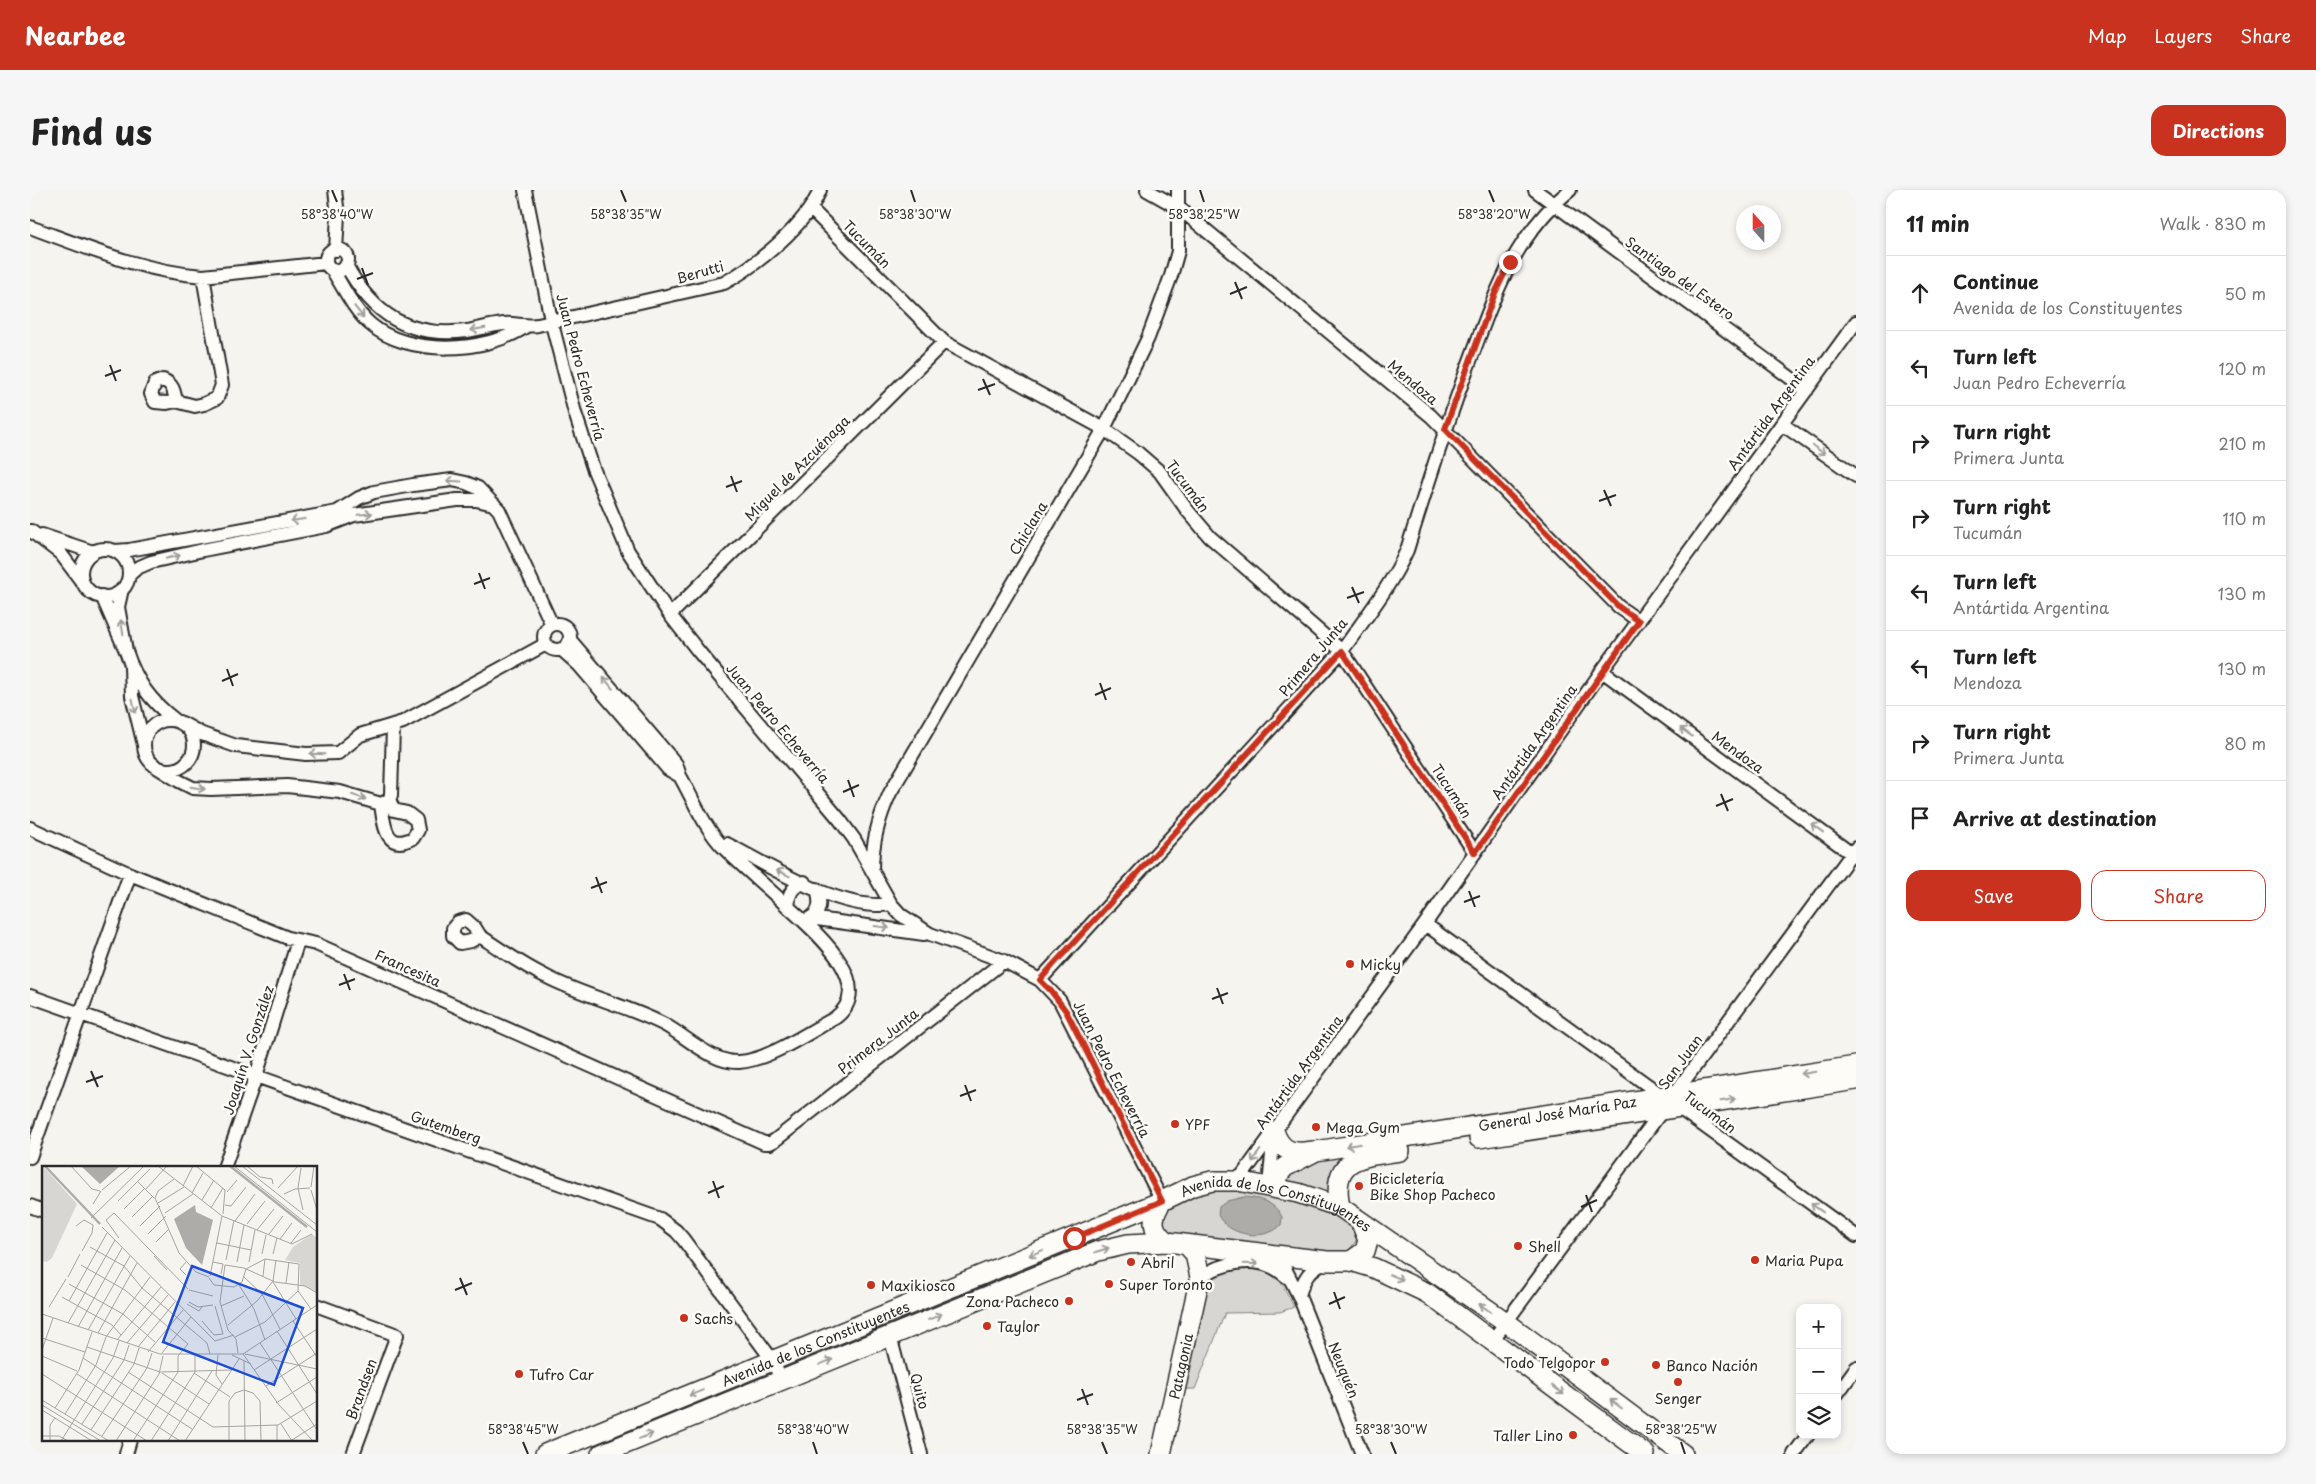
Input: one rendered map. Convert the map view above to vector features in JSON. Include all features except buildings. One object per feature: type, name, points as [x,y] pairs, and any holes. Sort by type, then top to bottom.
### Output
[{"type":"main road","name":"General José María Paz","points":[[1340,1208],[1337,1191],[1339,1175],[1344,1167],[1357,1159],[1856,1066]]},
{"type":"main road","name":"General José María Paz","points":[[1269,1186],[1285,1168],[1316,1151],[1670,1102],[1856,1080]]},
{"type":"main road","points":[[1274,1131],[1282,1146],[1291,1151],[1300,1153],[1316,1151]]},
{"type":"main road","name":"Avenida de los Constituyentes","points":[[545,1454],[1162,1201],[1193,1186],[1212,1181],[1238,1181],[1269,1186],[1298,1193],[1340,1208],[1506,1322],[1683,1454]]},
{"type":"main road","points":[[1162,1201],[1154,1214],[1154,1222],[1155,1230],[1167,1242]]},
{"type":"main road","points":[[1350,1261],[1365,1251],[1368,1240],[1361,1223]]},
{"type":"main road","name":"Avenida de los Constituyentes","points":[[601,1454],[1098,1251],[1128,1244],[1167,1242],[1187,1246],[1327,1261],[1350,1261],[1374,1268],[1414,1285],[1645,1454]]},
{"type":"main road","points":[[1187,1246],[1195,1254],[1200,1277]]},
{"type":"main road","points":[[1200,1277],[1221,1258],[1238,1251]]},
{"type":"main road","name":"Patagonia","points":[[1161,1454],[1200,1277]]},
{"type":"street","points":[[335,190],[339,224],[336,250]]},
{"type":"street","name":"Juan Pedro Echeverría","points":[[525,190],[552,320],[575,413],[593,468],[628,551],[670,615],[840,820],[891,904],[901,914],[930,934],[1004,961],[1040,980],[1051,991],[1066,1011],[1162,1201]]},
{"type":"street","name":"Berutti","points":[[525,327],[724,283],[745,272],[776,246],[811,208],[820,190]]},
{"type":"street","name":"Mendoza","points":[[1147,190],[1180,208],[1445,429],[1619,607],[1639,621]]},
{"type":"street","name":"Chiclana","points":[[872,870],[872,851],[876,825],[890,793],[1104,429],[1148,338],[1171,276],[1178,251],[1180,208],[1178,190]]},
{"type":"street","name":"Santiago del Estero","points":[[1536,190],[1807,390]]},
{"type":"street","name":"Primera Junta","points":[[1040,980],[1342,651],[1400,565],[1445,429],[1495,293],[1536,223],[1553,204],[1570,190]]},
{"type":"street","name":"Tucumán","points":[[811,208],[944,342],[1104,429],[1138,452],[1160,472],[1187,510],[1210,537],[1342,651],[1475,853]]},
{"type":"street","points":[[30,227],[153,268],[186,275],[203,276],[330,267],[340,270],[346,265],[348,260],[345,254],[336,250]]},
{"type":"street","points":[[336,250],[327,255],[330,267],[348,297],[370,324],[384,334],[406,343],[425,347],[472,345],[510,337],[525,327]]},
{"type":"street","points":[[346,265],[370,301],[402,324],[420,330],[441,332],[465,331],[506,324],[525,327]]},
{"type":"street","points":[[176,401],[186,405],[204,404],[217,398],[222,385],[203,276]]},
{"type":"street","name":"Antártida Argentina","points":[[1238,1181],[1425,924],[1602,671],[1856,322]]},
{"type":"street","name":"Miguel de Azcuénaga","points":[[670,615],[944,342]]},
{"type":"street","points":[[1782,424],[1856,476]]},
{"type":"street","points":[[126,651],[118,607],[122,589],[129,575],[137,568],[151,562],[202,550],[326,526],[344,514],[359,498],[374,492],[452,480],[478,488],[499,510],[552,625]]},
{"type":"street","points":[[30,531],[93,552],[108,549],[115,551],[232,532],[337,512],[344,514],[457,500],[476,500],[494,504]]},
{"type":"street","points":[[30,531],[61,554],[83,584],[94,594],[102,596],[116,594],[122,589]]},
{"type":"street","points":[[115,551],[126,561],[129,575]]},
{"type":"street","points":[[83,584],[81,577],[83,562],[93,552]]},
{"type":"street","points":[[102,596],[131,664],[150,698],[188,728],[195,742],[191,758],[179,768],[163,769],[155,766]]},
{"type":"street","points":[[552,625],[544,636],[546,644],[553,649],[566,645]]},
{"type":"street","points":[[480,936],[545,976],[663,1024],[714,1056],[738,1062],[753,1059],[774,1051],[835,1018],[842,1013],[849,1002],[851,990],[847,978],[837,958],[818,933],[807,920],[789,908],[723,848],[680,776],[668,769],[579,666],[566,645],[569,632],[564,626],[552,625]]},
{"type":"street","points":[[144,746],[148,731],[153,725],[168,719],[179,721],[202,734],[236,746],[323,755],[338,753],[345,750],[360,735],[393,727],[546,644]]},
{"type":"street","points":[[131,664],[132,696],[149,760],[179,782],[193,788],[287,786],[340,792],[385,802],[392,788],[393,727]]},
{"type":"street","name":"Mendoza","points":[[1602,671],[1855,853]]},
{"type":"street","name":"Francesita","points":[[30,828],[130,874],[298,940],[316,944],[764,1143],[770,1144]]},
{"type":"street","points":[[717,839],[843,900],[866,905],[891,904]]},
{"type":"street","name":"San Juan","points":[[1492,1341],[1855,853]]},
{"type":"street","points":[[30,1157],[130,874]]},
{"type":"street","points":[[789,908],[791,891],[796,885],[804,882]]},
{"type":"street","points":[[807,920],[816,914],[821,903],[818,889]]},
{"type":"street","points":[[807,920],[930,934]]},
{"type":"street","name":"Tucumán","points":[[1425,924],[1856,1236]]},
{"type":"street","name":"Joaquín V. González","points":[[225,1166],[256,1076],[298,940]]},
{"type":"street","name":"Primera Junta","points":[[770,1144],[1004,961]]},
{"type":"street","name":"Gutemberg","points":[[30,996],[660,1219],[676,1230],[684,1239],[773,1361],[781,1380]]},
{"type":"street","points":[[1269,1186],[1274,1131]]},
{"type":"street","points":[[30,1206],[42,1210]]},
{"type":"street","name":"Neuquén","points":[[1278,1255],[1299,1296],[1362,1454]]},
{"type":"street","points":[[1299,1296],[1302,1283],[1309,1273],[1315,1266],[1327,1261]]},
{"type":"street","points":[[1200,1277],[1225,1265],[1259,1264],[1274,1268],[1292,1281]]},
{"type":"street","name":"Brandsen","points":[[318,1306],[397,1335],[353,1454]]},
{"type":"street","name":"Quito","points":[[890,1336],[920,1454]]},
{"type":"street","points":[[1841,1389],[1856,1368]]},
{"type":"street","points":[[1794,1454],[1805,1439]]},
{"type":"shaded area","points":[[1358,1152],[1338,1163],[1332,1172],[1331,1186],[1333,1195],[1281,1178],[1310,1159]]},
{"type":"shaded area","points":[[1228,1190],[1280,1198],[1321,1210],[1338,1218],[1351,1228],[1357,1239],[1349,1251],[1338,1252],[1241,1243],[1171,1233],[1164,1225],[1164,1216],[1170,1209],[1184,1200],[1193,1196]]},
{"type":"shaded area","points":[[1244,1197],[1255,1198],[1271,1204],[1282,1217],[1281,1225],[1266,1234],[1257,1235],[1238,1232],[1230,1228],[1218,1215],[1219,1207],[1227,1201]]},
{"type":"shaded area","points":[[1234,1266],[1258,1269],[1273,1274],[1283,1285],[1294,1307],[1280,1312],[1225,1313],[1195,1389],[1185,1389],[1207,1279]]},
{"type":"place","name":"Micky","points":[[1350,964]]},
{"type":"place","name":"YPF","points":[[1175,1124]]},
{"type":"place","name":"Mega Gym","points":[[1316,1127]]},
{"type":"place","name":"Bicicletería Bike Shop Pacheco","points":[[1359,1186]]},
{"type":"place","name":"Shell","points":[[1518,1246]]},
{"type":"place","name":"Maria Pupa","points":[[1755,1260]]},
{"type":"place","name":"Abril","points":[[1131,1262]]},
{"type":"place","name":"Super Toronto","points":[[1109,1284]]},
{"type":"place","name":"Maxikiosco","points":[[871,1285]]},
{"type":"place","name":"Zona Pacheco","points":[[1069,1301]]},
{"type":"place","name":"Sachs","points":[[684,1318]]},
{"type":"place","name":"Taylor","points":[[987,1326]]},
{"type":"place","name":"Todo Telgopor","points":[[1605,1362]]},
{"type":"place","name":"Banco Nación","points":[[1656,1365]]},
{"type":"place","name":"Tufro Car","points":[[519,1374]]},
{"type":"place","name":"Senger","points":[[1678,1382]]},
{"type":"place","name":"Taller Lino","points":[[1573,1435]]},
{"type":"route","points":[[1074,1238],[1162,1201],[1066,1011],[1040,980],[1053,965],[1342,651],[1475,853],[1639,621],[1619,607],[1445,429],[1495,293],[1510,262]]}]
